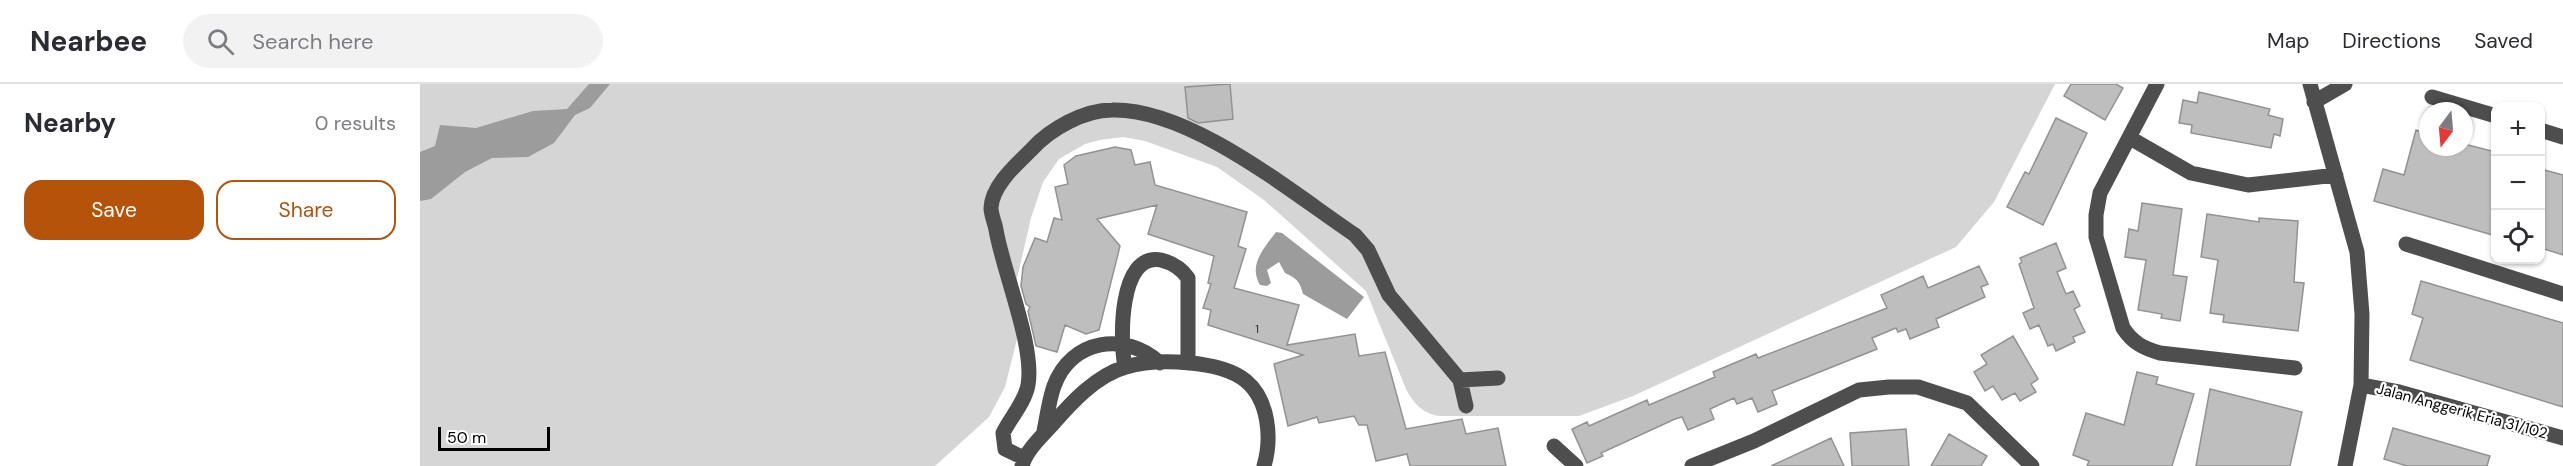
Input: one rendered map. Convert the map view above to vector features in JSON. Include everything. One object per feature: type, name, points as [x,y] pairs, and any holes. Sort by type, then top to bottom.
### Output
[{"type":"street","points":[[2157,84],[2100,194],[2096,237],[2123,328],[2131,341],[2144,349],[2160,353],[2295,368]]},
{"type":"street","points":[[2314,102],[2345,84]]},
{"type":"street","points":[[2312,85],[2314,102],[2357,252],[2362,314],[2361,385],[2345,466]]},
{"type":"street","points":[[2432,97],[2491,115]]},
{"type":"street","points":[[1264,466],[1269,438],[1267,422],[1252,386],[1230,371],[1188,363],[1125,367],[1072,401],[1043,434],[1023,462],[1005,449],[1003,433],[1028,387],[1029,372],[1025,344],[991,209],[998,189],[1035,145],[1073,120],[1094,112],[1132,111],[1155,117],[1196,134],[1241,158],[1355,235],[1368,250],[1389,295],[1460,380],[1466,406]]},
{"type":"street","points":[[2545,131],[2563,137]]},
{"type":"street","points":[[2130,138],[2190,172],[2248,185],[2336,175]]},
{"type":"street","points":[[2406,244],[2563,294]]},
{"type":"street","points":[[1125,367],[1120,342],[1126,294],[1138,270],[1149,260],[1167,261],[1183,270],[1188,278],[1188,363]]},
{"type":"street","points":[[1043,434],[1055,385],[1071,359],[1094,346],[1120,342],[1148,352],[1160,363]]},
{"type":"street","points":[[1460,380],[1498,378]]},
{"type":"street","name":"Jalan Anggerik Eria 31/102","points":[[2361,385],[2399,392],[2563,438]]},
{"type":"street","points":[[1692,466],[1754,441],[1859,390],[1889,387],[1918,387],[1967,403],[2016,461],[2032,466]]},
{"type":"street","points":[[1554,446],[1576,466]]},
{"type":"shaded area","points":[[420,84],[2055,84],[1994,202],[1956,247],[1633,396],[1579,416],[1441,416],[1424,411],[1406,389],[1366,291],[1264,200],[1217,167],[1145,141],[1123,137],[1085,144],[1059,159],[1043,182],[1031,218],[1014,292],[1018,335],[1005,387],[989,417],[935,466],[420,466]]},
{"type":"shaded area","points":[[589,84],[610,84],[590,108],[575,115],[554,143],[528,157],[492,158],[465,172],[431,199],[420,201],[420,152],[435,146],[440,125],[476,128],[533,111],[567,109]]},
{"type":"shaded area","points":[[1276,232],[1282,233],[1364,297],[1347,319],[1303,294],[1299,283],[1285,273],[1279,262],[1267,270],[1271,283],[1267,286],[1260,285],[1256,271],[1259,257]]},
{"type":"building","points":[[1230,84],[1233,119],[1198,123],[1188,118],[1185,87]]},
{"type":"building","points":[[2071,84],[2116,84],[2123,88],[2105,120],[2064,96]]},
{"type":"building","points":[[2199,92],[2270,109],[2268,115],[2283,119],[2280,136],[2274,134],[2271,148],[2191,133],[2192,125],[2179,123],[2183,100],[2197,103]]},
{"type":"building","points":[[2056,118],[2087,133],[2043,225],[2007,207],[2025,172],[2029,174]]},
{"type":"building","points":[[2416,130],[2419,131],[2419,156],[2473,156],[2473,146],[2491,151],[2491,235],[2374,201],[2383,169],[2404,175]]},
{"type":"building","points":[[1115,147],[1131,150],[1135,165],[1150,162],[1155,185],[1247,212],[1238,246],[1246,249],[1234,288],[1299,305],[1287,345],[1355,334],[1359,356],[1385,352],[1406,429],[1462,419],[1466,434],[1498,428],[1506,466],[1410,466],[1407,454],[1376,461],[1367,425],[1359,425],[1354,416],[1319,423],[1317,417],[1288,426],[1274,364],[1303,355],[1208,325],[1211,310],[1203,308],[1211,284],[1208,283],[1214,256],[1148,234],[1157,205],[1097,219],[1120,246],[1099,330],[1086,334],[1065,325],[1057,352],[1036,346],[1028,311],[1030,307],[1026,304],[1021,286],[1023,267],[1035,238],[1047,242],[1054,218],[1062,220],[1055,187],[1068,184],[1064,165],[1076,156]]},
{"type":"building","points":[[2545,170],[2563,175],[2563,255],[2545,249]]},
{"type":"building","points":[[2142,203],[2182,209],[2173,275],[2187,277],[2180,321],[2161,318],[2162,314],[2138,310],[2146,260],[2125,257],[2129,229],[2138,231]]},
{"type":"building","points":[[2207,214],[2259,222],[2259,218],[2298,221],[2294,282],[2304,283],[2298,331],[2223,322],[2224,315],[2210,313],[2218,260],[2201,257]]},
{"type":"building","points":[[2056,243],[2066,268],[2057,272],[2066,294],[2073,291],[2080,306],[2074,309],[2085,332],[2073,337],[2075,342],[2056,351],[2053,344],[2048,346],[2039,325],[2030,329],[2023,313],[2034,308],[2019,264],[2022,262],[2020,258]]},
{"type":"building","points":[[1979,266],[1988,284],[1981,287],[1985,297],[1936,319],[1939,327],[1910,339],[1906,329],[1898,332],[1896,328],[1872,338],[1877,349],[1772,391],[1777,404],[1758,412],[1752,398],[1737,404],[1734,398],[1710,409],[1714,419],[1688,430],[1682,417],[1675,419],[1601,453],[1603,456],[1587,463],[1572,429],[1587,422],[1589,426],[1647,400],[1649,405],[1715,377],[1713,372],[1756,354],[1758,358],[1887,308],[1881,295],[1923,276],[1928,288]]},
{"type":"building","points":[[2421,281],[2563,323],[2563,407],[2410,360],[2423,318],[2412,314]]},
{"type":"building","points":[[2013,336],[2038,379],[2031,384],[2036,392],[2020,401],[2015,393],[2002,400],[1993,386],[1985,391],[1974,372],[1987,364],[1981,355]]},
{"type":"building","points":[[2137,372],[2158,377],[2156,384],[2194,394],[2172,466],[2087,466],[2089,461],[2073,455],[2086,413],[2124,425]]},
{"type":"building","points":[[2210,389],[2302,412],[2290,466],[2196,466]]},
{"type":"building","points":[[2393,428],[2490,456],[2487,466],[2407,466],[2384,459]]},
{"type":"building","points":[[1906,429],[1909,466],[1852,466],[1850,433]]},
{"type":"building","points":[[1949,434],[1987,456],[1981,466],[1931,466]]},
{"type":"building","points":[[1831,438],[1844,466],[1771,466],[1810,448]]}]
